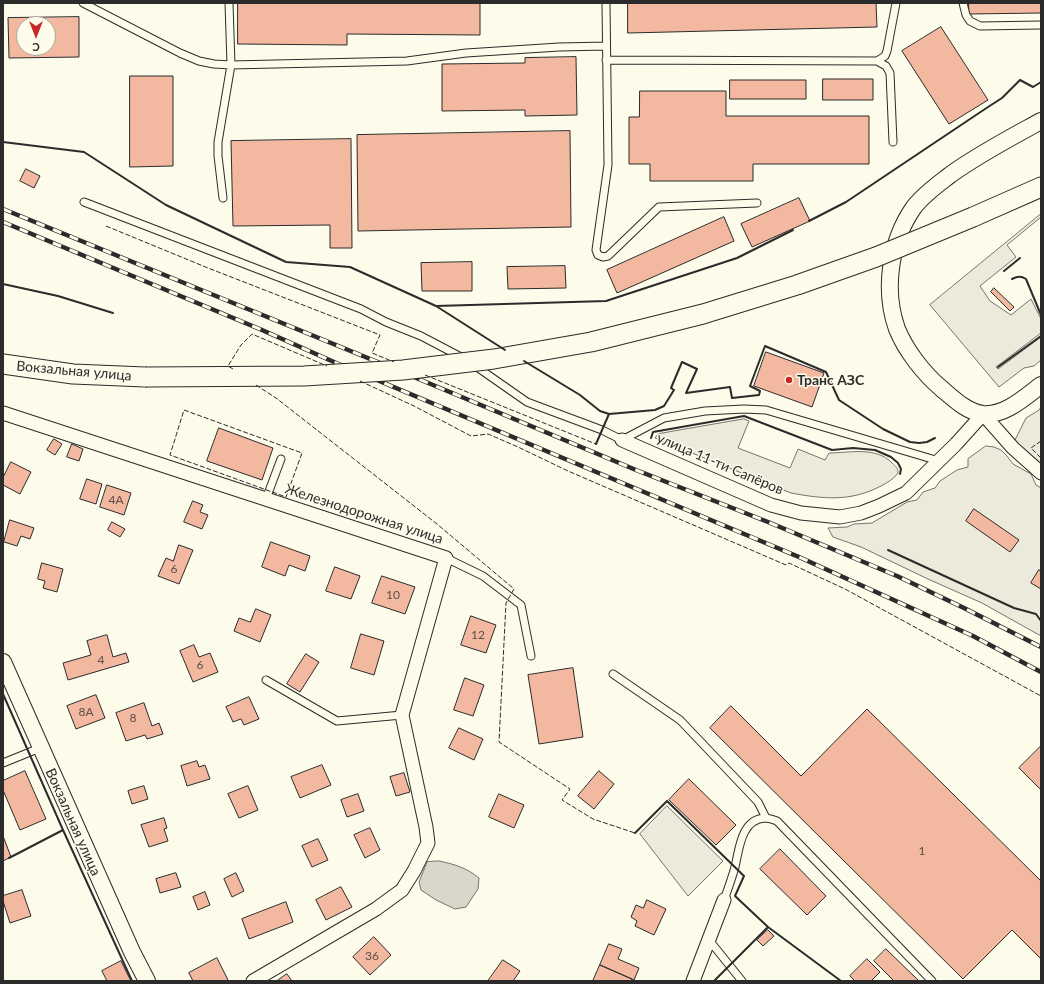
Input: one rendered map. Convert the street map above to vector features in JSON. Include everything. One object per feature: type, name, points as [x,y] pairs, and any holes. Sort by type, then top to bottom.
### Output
[{"type":"main road","name":"Вокзальная улица","points":[[3,364],[72,374],[145,377],[304,376],[403,370],[494,359],[591,342],[703,314],[797,285],[876,257],[1041,187]]},
{"type":"street","points":[[1041,121],[974,158],[932,188],[914,207],[903,227],[893,253],[890,276],[891,303],[897,329],[909,352],[934,381],[952,398],[969,410],[983,414],[998,412],[1012,406],[1041,385]]},
{"type":"street","name":"Железнодорожная улица","points":[[3,413],[446,558],[402,715],[426,827],[428,843],[414,871],[402,890],[376,909],[253,981]]},
{"type":"street","points":[[983,414],[1013,448],[1041,472]]},
{"type":"street","name":"улица 11-ти Сапёров","points":[[622,440],[771,505],[801,513],[840,517],[861,513],[906,493],[939,461],[983,414]]},
{"type":"street","name":"Вокзальная улица","points":[[3,662],[132,952],[147,981]]},
{"type":"street","points":[[693,981],[724,900]]},
{"type":"lane","points":[[83,3],[193,58],[214,64],[231,65],[408,61],[466,53],[558,47],[606,46]]},
{"type":"lane","points":[[223,198],[218,156],[218,142],[231,65],[229,3]]},
{"type":"lane","points":[[606,3],[608,165],[596,250],[598,255],[602,257],[608,256],[658,207],[757,203]]},
{"type":"lane","points":[[877,61],[885,56],[887,51],[896,3]]},
{"type":"lane","points":[[963,3],[966,15],[970,21],[980,26],[1041,25]]},
{"type":"lane","points":[[606,60],[877,61],[886,66],[890,73],[893,142]]},
{"type":"lane","points":[[84,202],[361,308],[386,322],[421,336],[468,361],[527,402],[602,430],[622,440],[664,418],[705,410],[766,410],[939,461]]},
{"type":"lane","points":[[266,499],[280,459]]},
{"type":"lane","points":[[446,558],[483,576],[520,605],[531,656]]},
{"type":"lane","points":[[613,674],[680,720],[758,802],[766,818]]},
{"type":"lane","points":[[266,680],[337,721],[402,715]]},
{"type":"lane","points":[[3,763],[40,748]]},
{"type":"lane","points":[[724,900],[735,867],[741,840],[748,828],[756,821],[766,818],[777,821],[932,981]]},
{"type":"lane","points":[[709,940],[742,981]]},
{"type":"shaded area","points":[[1041,214],[1041,217],[1007,245],[1016,257],[980,286],[990,301],[1011,315],[1031,299],[1041,319],[1041,333],[996,367],[998,369],[1041,337],[1041,360],[1034,366],[1024,368],[999,387],[930,305]]},
{"type":"shaded area","points":[[1041,407],[1041,465],[1022,453],[1015,440],[1026,418],[1039,410]]},
{"type":"shaded area","points":[[744,419],[749,421],[738,448],[790,468],[798,449],[825,460],[829,453],[870,452],[886,458],[898,470],[898,473],[893,479],[881,486],[858,495],[837,498],[815,497],[791,493],[655,438],[658,434]]},
{"type":"shaded area","points":[[986,446],[1001,450],[1013,464],[1031,474],[1036,485],[1041,488],[1041,636],[982,603],[861,547],[833,537],[828,528],[872,523],[907,502],[917,500],[923,492],[935,488],[940,481],[957,470],[968,467],[968,459]]},
{"type":"shaded area","points":[[667,806],[723,861],[688,896],[640,834]]},
{"type":"shaded area","points":[[439,861],[460,867],[479,878],[478,889],[466,907],[455,909],[436,900],[421,890],[419,882],[427,862]]},
{"type":"building","points":[[238,3],[480,3],[480,35],[347,34],[347,45],[238,44]]},
{"type":"building","points":[[628,3],[876,3],[877,27],[628,33]]},
{"type":"building","points":[[969,3],[1041,3],[1041,13],[969,14]]},
{"type":"building","points":[[56,17],[79,17],[79,57],[9,58],[8,18],[16,18],[16,56],[56,56]]},
{"type":"building","points":[[941,27],[988,100],[949,124],[902,51]]},
{"type":"building","points":[[576,57],[577,115],[525,116],[525,110],[442,111],[442,64],[525,63],[525,58]]},
{"type":"building","points":[[130,76],[173,76],[173,166],[130,167]]},
{"type":"building","points":[[823,79],[873,79],[873,100],[823,100]]},
{"type":"building","points":[[730,80],[806,80],[806,99],[730,99]]},
{"type":"building","points":[[640,91],[726,91],[726,116],[869,116],[869,164],[753,164],[753,181],[650,181],[650,164],[629,164],[629,117],[639,117]]},
{"type":"building","points":[[570,131],[571,227],[358,231],[357,135]]},
{"type":"building","points":[[351,139],[352,248],[330,248],[330,225],[233,226],[231,141]]},
{"type":"building","points":[[26,169],[40,176],[34,188],[20,181]]},
{"type":"building","points":[[799,198],[810,221],[752,247],[741,224]]},
{"type":"building","points":[[724,217],[734,241],[617,293],[607,270]]},
{"type":"building","points":[[472,262],[472,291],[422,291],[421,263]]},
{"type":"building","points":[[565,266],[566,288],[508,289],[507,267]]},
{"type":"building","points":[[994,288],[1014,307],[1010,311],[991,292]]},
{"type":"building","name":"Транс АЗС","points":[[766,352],[824,373],[812,407],[754,386]]},
{"type":"building","points":[[219,428],[273,448],[262,480],[207,461]]},
{"type":"building","points":[[54,439],[62,444],[55,455],[47,450]]},
{"type":"building","points":[[72,444],[83,449],[79,461],[67,457]]},
{"type":"building","points":[[11,462],[31,472],[20,494],[3,485],[3,478]]},
{"type":"building","points":[[87,479],[102,484],[96,504],[80,499]]},
{"type":"building","points":[[107,485],[131,493],[124,515],[100,507]]},
{"type":"building","points":[[193,501],[203,505],[200,512],[208,515],[202,529],[184,522]]},
{"type":"building","points":[[974,509],[1019,540],[1010,552],[966,521]]},
{"type":"building","points":[[10,520],[34,528],[30,539],[21,536],[17,546],[4,542]]},
{"type":"building","points":[[112,522],[125,529],[120,537],[108,530]]},
{"type":"building","points":[[271,542],[310,556],[305,571],[289,565],[285,576],[262,567]]},
{"type":"building","points":[[179,545],[193,550],[179,584],[158,576],[166,558],[173,561]]},
{"type":"building","points":[[42,563],[63,569],[57,592],[43,588],[45,581],[38,579]]},
{"type":"building","points":[[335,567],[360,576],[351,599],[326,591]]},
{"type":"building","points":[[1039,570],[1041,571],[1041,589],[1031,583]]},
{"type":"building","points":[[382,576],[415,587],[405,614],[372,603]]},
{"type":"building","points":[[256,609],[271,615],[260,642],[234,631],[239,618],[250,622]]},
{"type":"building","points":[[471,616],[496,625],[486,653],[461,645]]},
{"type":"building","points":[[361,634],[384,641],[374,675],[351,668]]},
{"type":"building","points":[[107,635],[113,657],[126,653],[129,662],[68,680],[63,663],[91,655],[87,641]]},
{"type":"building","points":[[194,645],[199,657],[210,653],[218,672],[193,682],[180,651]]},
{"type":"building","points":[[306,654],[319,662],[300,692],[287,684]]},
{"type":"building","points":[[573,668],[583,737],[539,744],[528,675]]},
{"type":"building","points":[[465,678],[484,685],[473,716],[454,710]]},
{"type":"building","points":[[96,695],[105,718],[76,729],[67,706]]},
{"type":"building","points":[[249,697],[259,719],[244,725],[241,719],[233,722],[226,707]]},
{"type":"building","points":[[144,703],[152,726],[159,723],[163,734],[147,739],[145,735],[126,741],[116,713]]},
{"type":"building","points":[[731,706],[801,776],[867,709],[1041,881],[1041,959],[1012,930],[963,979],[710,728]]},
{"type":"building","points":[[459,728],[483,739],[474,760],[449,748]]},
{"type":"building","points":[[1041,746],[1041,790],[1019,768]]},
{"type":"building","points":[[197,761],[199,767],[205,765],[210,779],[187,786],[181,766]]},
{"type":"building","points":[[322,765],[331,785],[300,798],[291,777]]},
{"type":"building","points":[[25,771],[46,819],[20,830],[3,790],[3,781]]},
{"type":"building","points":[[599,771],[614,784],[594,809],[578,796]]},
{"type":"building","points":[[404,773],[410,792],[396,796],[390,777]]},
{"type":"building","points":[[689,779],[736,825],[716,845],[669,800]]},
{"type":"building","points":[[144,786],[148,799],[132,804],[128,791]]},
{"type":"building","points":[[248,786],[258,810],[239,818],[228,794]]},
{"type":"building","points":[[358,794],[364,811],[347,817],[341,800]]},
{"type":"building","points":[[499,794],[524,805],[514,828],[489,817]]},
{"type":"building","points":[[164,818],[167,828],[164,829],[168,841],[149,847],[141,825]]},
{"type":"building","points":[[370,828],[380,850],[365,858],[354,835]]},
{"type":"building","points":[[3,836],[11,857],[3,861]]},
{"type":"building","points":[[318,839],[328,860],[312,867],[302,846]]},
{"type":"building","points":[[780,849],[826,896],[807,915],[760,869]]},
{"type":"building","points":[[176,873],[181,887],[160,893],[156,879]]},
{"type":"building","points":[[236,873],[244,891],[232,897],[224,879]]},
{"type":"building","points":[[341,887],[352,907],[326,920],[316,900]]},
{"type":"building","points":[[22,890],[31,916],[10,923],[3,901],[3,896]]},
{"type":"building","points":[[205,892],[210,905],[198,910],[193,897]]},
{"type":"building","points":[[647,900],[666,909],[654,935],[635,926],[637,921],[631,917],[636,905],[643,908]]},
{"type":"building","points":[[286,902],[293,922],[249,939],[242,919]]},
{"type":"building","points":[[768,930],[774,936],[763,946],[757,940]]},
{"type":"building","points":[[374,937],[391,955],[370,975],[353,957]]},
{"type":"building","points":[[609,944],[622,949],[618,959],[639,968],[634,980],[600,965]]},
{"type":"building","points":[[886,949],[918,980],[917,981],[894,981],[874,961]]},
{"type":"building","points":[[217,958],[228,980],[193,981],[189,973]]},
{"type":"building","points":[[867,959],[880,972],[871,981],[855,981],[850,976]]},
{"type":"building","points":[[503,960],[520,971],[513,981],[488,981]]},
{"type":"building","points":[[121,961],[131,981],[107,981],[102,971]]},
{"type":"building","points":[[600,965],[632,979],[631,981],[593,981]]},
{"type":"building","points":[[287,974],[292,981],[277,981]]},
{"type":"railway","points":[[3,209],[897,576],[1041,647]]},
{"type":"railway","points":[[3,222],[799,557],[973,636],[1041,672]]},
{"type":"fence","points":[[106,226],[208,268],[380,335],[372,353],[394,362]]},
{"type":"fence","points":[[233,369],[228,366],[241,345],[252,334],[327,366]]},
{"type":"fence","points":[[425,375],[596,444]]},
{"type":"fence","points":[[360,381],[414,406],[471,436],[488,434],[568,471],[786,565],[789,563],[845,589],[1041,696]]},
{"type":"fence","points":[[256,385],[276,398],[437,524],[514,589],[506,603],[499,742],[570,789],[562,800],[593,819],[635,833]]},
{"type":"fence","points":[[184,410],[302,453],[286,497],[170,455],[184,410]]},
{"type":"fence","points":[[1041,441],[1031,448],[1041,458]]},
{"type":"wall","points":[[809,221],[846,202],[1002,98],[1020,80],[1033,87],[1041,82]]},
{"type":"wall","points":[[3,142],[84,152],[166,205],[286,262],[350,267],[436,306],[505,350]]},
{"type":"wall","points":[[436,306],[606,301],[737,258],[793,230]]},
{"type":"wall","points":[[1004,271],[1020,258]]},
{"type":"wall","points":[[1012,279],[1016,277],[1023,277],[1026,279],[1041,315]]},
{"type":"wall","points":[[3,284],[58,296],[113,313]]},
{"type":"wall","points":[[998,367],[1041,336]]},
{"type":"wall","points":[[609,414],[655,410],[664,406],[674,390],[671,388],[682,362],[697,369],[686,393],[730,387],[732,398],[759,395],[760,391],[750,386],[765,346],[826,372],[839,400],[883,429],[910,442],[927,442],[935,438]]},
{"type":"wall","points":[[524,361],[580,395],[600,411],[609,414],[596,444]]},
{"type":"wall","points":[[651,438],[653,432],[744,416],[832,450],[853,448],[875,450],[891,457],[898,463],[901,469],[900,474]]},
{"type":"wall","points":[[888,550],[1014,608],[1036,614],[1041,621]]},
{"type":"wall","points":[[3,694],[132,981]]},
{"type":"wall","points":[[635,833],[667,801],[744,876],[735,896],[768,927],[841,981]]},
{"type":"wall","points":[[9,858],[63,830]]},
{"type":"wall","points":[[714,981],[768,927]]},
{"type":"place","name":"Транс АЗС","points":[[789,380]]}]
